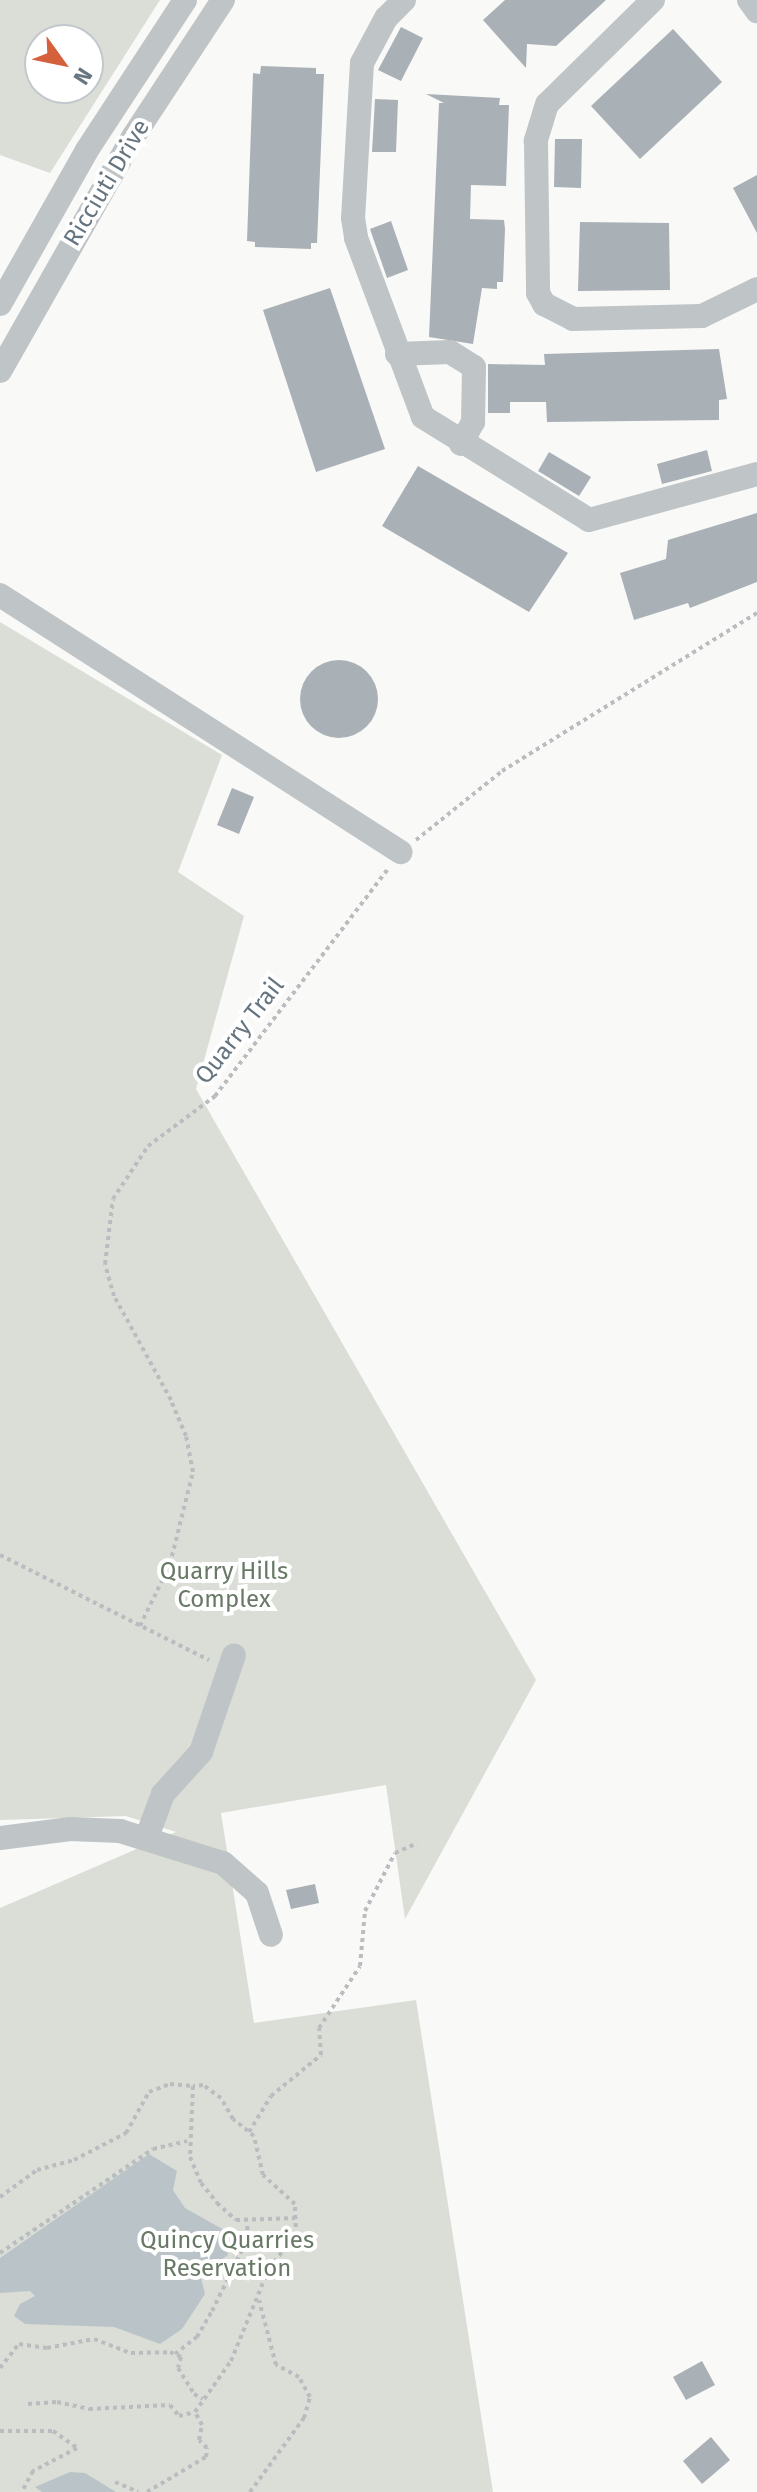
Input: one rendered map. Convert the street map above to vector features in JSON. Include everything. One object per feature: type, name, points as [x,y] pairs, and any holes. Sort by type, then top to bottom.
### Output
[{"type":"street","name":"Ricciuti Drive","points":[[0,304],[87,150],[185,0]]},
{"type":"street","name":"Ricciuti Drive","points":[[0,371],[133,137],[223,0]]},
{"type":"street","points":[[404,0],[386,18],[362,63],[353,218],[397,354],[423,417],[461,444],[589,520],[757,474]]},
{"type":"street","points":[[653,0],[547,104],[536,141],[538,293],[544,304],[573,319],[702,316],[757,289]]},
{"type":"street","points":[[749,0],[757,11]]},
{"type":"street","points":[[397,354],[450,352],[474,367],[473,422],[461,444]]},
{"type":"street","points":[[0,595],[401,852]]},
{"type":"street","points":[[147,1837],[163,1794],[201,1752],[232,1661]]},
{"type":"street","points":[[0,1838],[70,1829],[147,1837],[223,1863],[242,1875],[263,1902],[271,1935]]},
{"type":"path","name":"Quarry Trail","points":[[140,1626],[170,1564],[193,1472],[186,1436],[171,1400],[114,1296],[105,1264],[113,1199],[148,1146],[215,1096],[401,852],[502,771],[757,613]]},
{"type":"path","points":[[0,1555],[140,1626],[232,1661]]},
{"type":"path","points":[[249,2133],[271,2096],[321,2055],[319,2028],[360,1966],[365,1911],[395,1853],[417,1843]]},
{"type":"path","points":[[0,2197],[37,2170],[74,2160],[126,2133],[149,2092],[170,2084],[203,2085],[221,2098],[233,2119],[249,2133],[263,2175],[274,2191],[289,2195],[295,2218],[296,2235],[269,2268],[231,2361],[195,2412],[179,2416],[170,2405],[89,2409],[57,2402],[28,2404]]},
{"type":"path","points":[[193,2086],[195,2104],[187,2141],[201,2183],[236,2220],[295,2218]]},
{"type":"path","points":[[0,2253],[153,2149],[187,2141]]},
{"type":"path","points":[[175,2354],[197,2337],[212,2311],[248,2238],[247,2222]]},
{"type":"path","points":[[250,2492],[304,2418],[310,2397],[299,2377],[276,2365],[258,2297]]},
{"type":"path","points":[[0,2368],[19,2344],[47,2348],[94,2339],[131,2353],[175,2354],[181,2357],[178,2368],[194,2394],[203,2399]]},
{"type":"path","points":[[147,2492],[206,2457],[207,2448],[199,2440],[202,2425],[195,2412]]},
{"type":"path","points":[[0,2431],[53,2431],[77,2448],[33,2471],[22,2492]]},
{"type":"path","points":[[115,2482],[138,2492]]},
{"type":"green space","points":[[0,0],[160,0],[104,88],[104,24],[24,24],[24,104],[94,104],[50,173],[0,155]]},
{"type":"green space","points":[[0,622],[222,755],[178,872],[244,916],[196,1089],[536,1680],[405,1919],[386,1785],[221,1813],[254,2023],[416,2000],[493,2492],[0,2492],[0,1908],[176,1832],[126,1816],[0,1820]]},
{"type":"shaded area","points":[[149,2154],[177,2171],[173,2190],[185,2208],[224,2230],[228,2255],[200,2274],[205,2294],[182,2329],[160,2344],[114,2327],[25,2324],[14,2316],[20,2304],[35,2296],[30,2291],[0,2293],[0,2258]]},
{"type":"shaded area","points":[[70,2472],[85,2473],[116,2492],[42,2492],[35,2487]]},
{"type":"building","points":[[505,0],[606,0],[556,46],[527,44],[526,68],[483,20]]},
{"type":"building","points":[[401,27],[423,38],[401,81],[378,70]]},
{"type":"building","points":[[673,29],[722,82],[640,159],[591,106]]},
{"type":"building","points":[[261,66],[316,68],[316,74],[324,74],[317,243],[311,243],[311,249],[255,247],[255,242],[247,241],[253,73],[260,74]]},
{"type":"building","points":[[426,94],[500,98],[499,105],[509,105],[506,186],[471,185],[470,219],[504,220],[505,229],[503,282],[497,282],[497,289],[482,288],[473,344],[429,337],[439,103],[444,103]]},
{"type":"building","points":[[375,99],[398,100],[396,152],[372,152]]},
{"type":"building","points":[[555,139],[582,139],[581,188],[554,187]]},
{"type":"building","points":[[757,175],[757,233],[733,188]]},
{"type":"building","points":[[391,221],[408,270],[387,278],[370,229]]},
{"type":"building","points":[[580,222],[669,223],[670,290],[578,291]]},
{"type":"building","points":[[330,288],[385,449],[316,472],[263,310]]},
{"type":"building","points":[[719,349],[727,399],[719,400],[719,420],[547,422],[546,402],[510,402],[510,413],[488,413],[488,364],[545,365],[544,354]]},
{"type":"building","points":[[707,450],[712,471],[662,484],[657,464]]},
{"type":"building","points":[[549,452],[591,477],[579,496],[538,471]]},
{"type":"building","points":[[418,466],[568,553],[529,612],[382,526]]},
{"type":"building","points":[[757,513],[757,582],[690,608],[688,603],[634,620],[620,573],[666,559],[668,540]]},
{"type":"building","points":[[331,660],[347,660],[361,666],[372,677],[378,699],[372,721],[361,732],[347,738],[331,738],[317,732],[306,721],[300,707],[300,691],[306,677],[317,666]]},
{"type":"building","points":[[232,788],[254,797],[239,834],[217,825]]},
{"type":"building","points":[[315,1884],[319,1903],[291,1909],[286,1890]]},
{"type":"building","points":[[702,2361],[715,2385],[686,2400],[673,2377]]},
{"type":"building","points":[[711,2437],[730,2460],[702,2484],[683,2461]]},
{"type":"park label","name":"Quarry Hills Complex","points":[[224,1586]]},
{"type":"park label","name":"Quincy Quarries Reservation","points":[[227,2255]]}]
